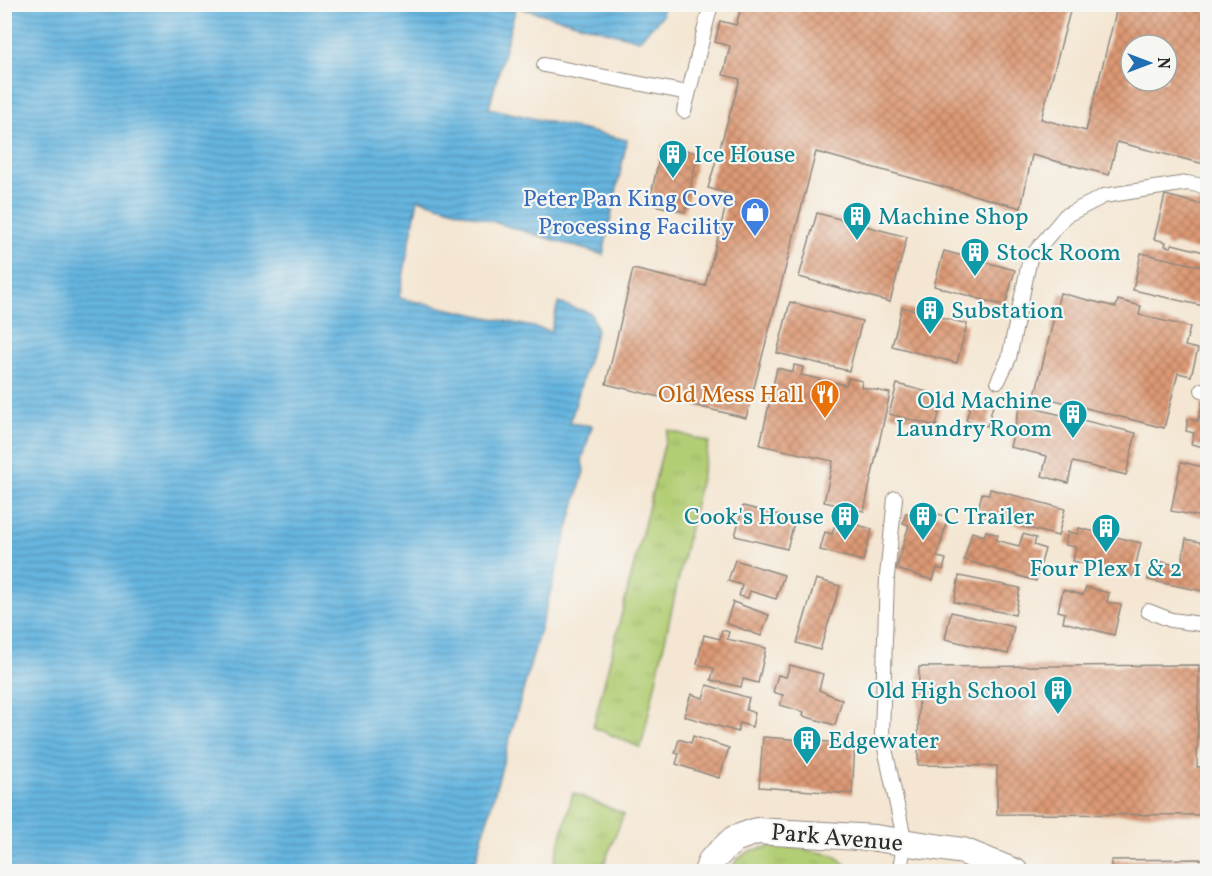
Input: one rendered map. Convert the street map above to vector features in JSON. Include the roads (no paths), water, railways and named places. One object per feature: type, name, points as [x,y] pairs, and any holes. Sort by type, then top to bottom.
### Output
[{"type":"street","name":"Park Avenue","points":[[707,872],[711,861],[734,839],[757,831],[905,843],[963,851],[1015,872]]},
{"type":"lane","points":[[684,111],[711,4]]},
{"type":"lane","points":[[544,64],[688,93]]},
{"type":"lane","points":[[998,381],[1009,358],[1030,258],[1065,216],[1104,196],[1187,183],[1208,188]]},
{"type":"lane","points":[[895,498],[887,576],[882,734],[905,843],[899,872]]},
{"type":"lane","points":[[1148,611],[1171,620],[1208,625]]},
{"type":"water","points":[[5,4],[664,5],[662,16],[639,40],[516,7],[489,108],[627,140],[603,255],[418,199],[399,298],[551,331],[558,303],[591,313],[597,329],[570,423],[592,426],[582,461],[584,471],[473,871],[5,871]]},
{"type":"place","name":"Ice House","points":[[673,180]]},
{"type":"place","name":"Peter Pan King Cove Processing Facility","points":[[755,238]]},
{"type":"place","name":"Machine Shop","points":[[857,242]]},
{"type":"place","name":"Stock Room","points":[[975,278]]},
{"type":"place","name":"Substation","points":[[930,336]]},
{"type":"place","name":"Old Mess Hall","points":[[825,420]]},
{"type":"place","name":"Old Machine Laundry Room","points":[[1073,440]]},
{"type":"place","name":"Cook's House","points":[[845,542]]},
{"type":"place","name":"C Trailer","points":[[923,542]]},
{"type":"place","name":"Four Plex 1 & 2","points":[[1106,554]]},
{"type":"place","name":"Old High School","points":[[1058,716]]},
{"type":"place","name":"Edgewater","points":[[807,766]]}]
